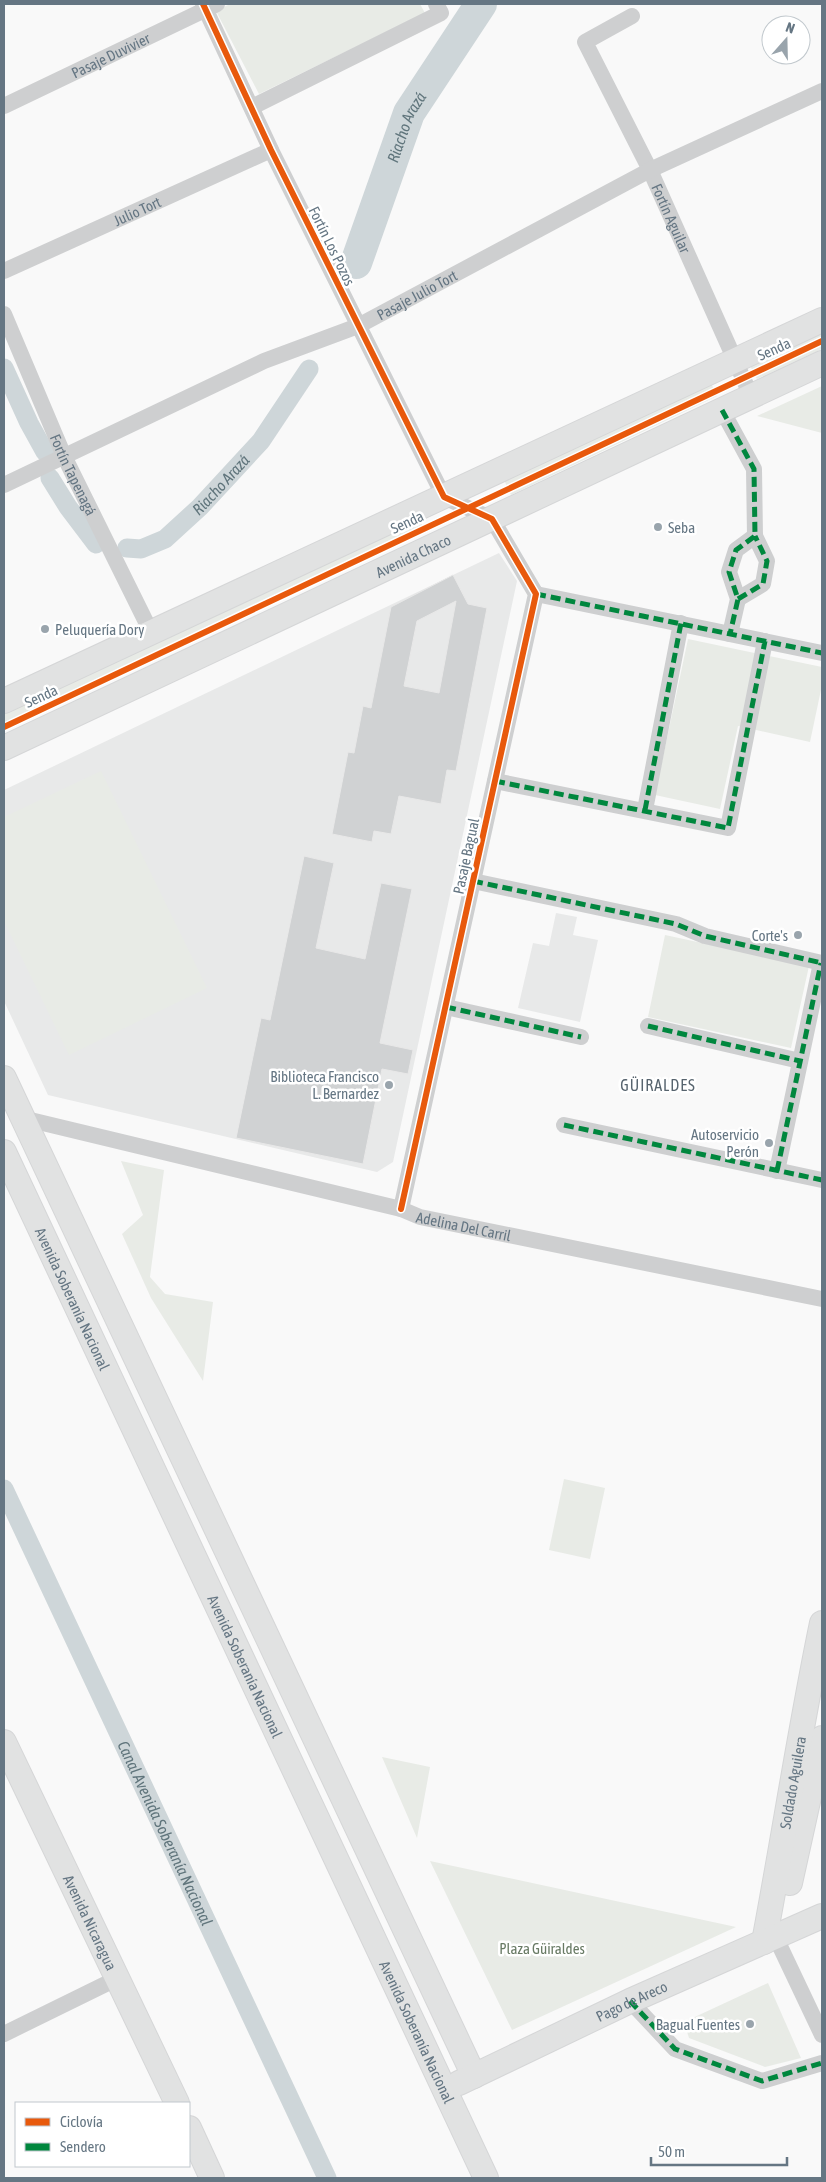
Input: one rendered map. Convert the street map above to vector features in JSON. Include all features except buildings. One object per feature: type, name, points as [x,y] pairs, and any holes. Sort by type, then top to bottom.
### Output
[{"type":"main road","points":[[4,701],[822,320]]},
{"type":"main road","name":"Avenida Chaco","points":[[4,748],[822,363]]},
{"type":"main road","name":"Avenida Soberanía Nacional","points":[[4,1078],[474,2076]]},
{"type":"main road","name":"Avenida Soberanía Nacional","points":[[4,1152],[486,2178]]},
{"type":"main road","name":"Soldado Aguilera","points":[[770,1940],[802,1721],[822,1624]]},
{"type":"main road","name":"Soldado Aguilera","points":[[770,1940],[801,1840],[822,1738]]},
{"type":"main road","name":"Avenida Nicaragua","points":[[4,1742],[177,2102]]},
{"type":"main road","name":"Pago de Areco","points":[[444,2090],[630,2001],[822,1916]]},
{"type":"main road","points":[[190,2130],[212,2178]]},
{"type":"street","name":"Pasaje Duvivier","points":[[4,106],[208,6]]},
{"type":"street","name":"Fortín Los Pozos","points":[[208,6],[271,150],[444,497]]},
{"type":"street","points":[[252,107],[438,9]]},
{"type":"street","name":"Fortín Aguilar","points":[[632,16],[585,42],[650,170],[734,360],[752,396]]},
{"type":"street","name":"Pasaje Julio Tort","points":[[4,485],[264,361],[358,326],[650,170],[822,91]]},
{"type":"street","name":"Julio Tort","points":[[4,271],[271,150]]},
{"type":"street","name":"Fortín Tapenagá","points":[[4,314],[64,456],[151,632]]},
{"type":"street","points":[[722,410],[754,469],[755,536],[767,561],[762,584],[738,599]]},
{"type":"street","points":[[444,497],[492,519],[536,594],[822,653]]},
{"type":"street","points":[[730,634],[738,599],[729,572],[736,550],[755,536]]},
{"type":"street","name":"Pasaje Bagual","points":[[401,1209],[536,594]]},
{"type":"street","points":[[645,810],[681,623]]},
{"type":"street","points":[[495,781],[728,828],[765,641]]},
{"type":"street","points":[[473,881],[676,924],[705,936],[821,963],[777,1170]]},
{"type":"street","points":[[446,1007],[581,1037]]},
{"type":"street","points":[[648,1026],[800,1061]]},
{"type":"street","name":"Adelina Del Carril","points":[[22,1118],[401,1209],[430,1218],[822,1299]]},
{"type":"street","points":[[564,1125],[822,1180]]},
{"type":"street","points":[[770,1940],[822,2035]]},
{"type":"street","points":[[4,2034],[118,1978]]},
{"type":"street","points":[[630,2001],[675,2049],[762,2082],[822,2063]]},
{"type":"shaded area","points":[[499,553],[517,581],[393,1162],[377,1172],[48,1095],[4,1001],[4,790]]},
{"type":"shaded area","points":[[556,913],[577,917],[573,935],[598,940],[580,1022],[518,1008],[533,943],[549,946]]},
{"type":"green space","points":[[230,4],[420,4],[425,13],[259,94],[216,11]]},
{"type":"green space","points":[[822,330],[822,349],[757,379],[749,364]]},
{"type":"green space","points":[[710,381],[717,396],[511,495],[504,480]]},
{"type":"green space","points":[[822,386],[822,433],[757,416]]},
{"type":"green space","points":[[418,516],[425,531],[4,731],[4,713]]},
{"type":"green space","points":[[688,639],[822,667],[822,685],[810,742],[738,726],[720,809],[655,795]]},
{"type":"green space","points":[[101,771],[207,988],[69,1055],[4,921],[4,817]]},
{"type":"green space","points":[[665,935],[809,966],[791,1048],[648,1017]]},
{"type":"green space","points":[[121,1161],[164,1170],[150,1277],[165,1294],[213,1302],[203,1381],[151,1298],[122,1234],[143,1215]]},
{"type":"green space","points":[[564,1479],[605,1488],[590,1559],[549,1550]]},
{"type":"green space","points":[[382,1757],[430,1767],[417,1838]]},
{"type":"green space","name":"Plaza Güiraldes","points":[[430,1861],[736,1927],[512,2030]]},
{"type":"green space","points":[[768,1983],[801,2058],[765,2067],[689,2038],[684,2022]]},
{"type":"waterway","name":"Riacho Arazá","points":[[356,263],[409,113],[481,4]]},
{"type":"waterway","name":"Riacho Arazá","points":[[4,368],[29,423],[45,452]]},
{"type":"waterway","name":"Riacho Arazá","points":[[127,548],[141,549],[165,539],[200,507],[261,441],[309,369]]},
{"type":"waterway","name":"Riacho Arazá","points":[[50,478],[68,507],[96,544]]},
{"type":"waterway","name":"Canal Avenida Soberanía Nacional","points":[[4,1489],[327,2178]]},
{"type":"marked path","points":[[722,410],[754,469],[755,536],[736,550],[729,572],[738,599],[730,634]]},
{"type":"marked path","points":[[738,599],[763,584],[767,561],[755,536]]},
{"type":"marked path","points":[[536,594],[822,653]]},
{"type":"marked path","points":[[645,810],[681,623]]},
{"type":"marked path","points":[[495,781],[728,828],[765,641]]},
{"type":"marked path","points":[[473,881],[676,924],[705,936],[822,963]]},
{"type":"marked path","points":[[777,1171],[821,963]]},
{"type":"marked path","points":[[446,1007],[581,1037]]},
{"type":"marked path","points":[[648,1026],[800,1061]]},
{"type":"marked path","points":[[564,1125],[822,1180]]},
{"type":"marked path","points":[[630,2001],[675,2049],[762,2081],[822,2063]]},
{"type":"cycle path","points":[[203,4],[271,150],[444,497],[492,519],[536,594],[401,1209]]},
{"type":"cycle path","name":"Senda","points":[[4,727],[822,341]]},
{"type":"place","name":"Seba","points":[[658,527]]},
{"type":"place","name":"Peluquería Dory","points":[[45,629]]},
{"type":"place","name":"Corte's","points":[[798,935]]},
{"type":"place","name":"Biblioteca Francisco L. Bernardez","points":[[389,1085]]},
{"type":"place","name":"Autoservicio Perón","points":[[769,1143]]},
{"type":"place","name":"Bagual Fuentes","points":[[750,2024]]},
{"type":"district","name":"GÜIRALDES","points":[[658,1085]]}]
